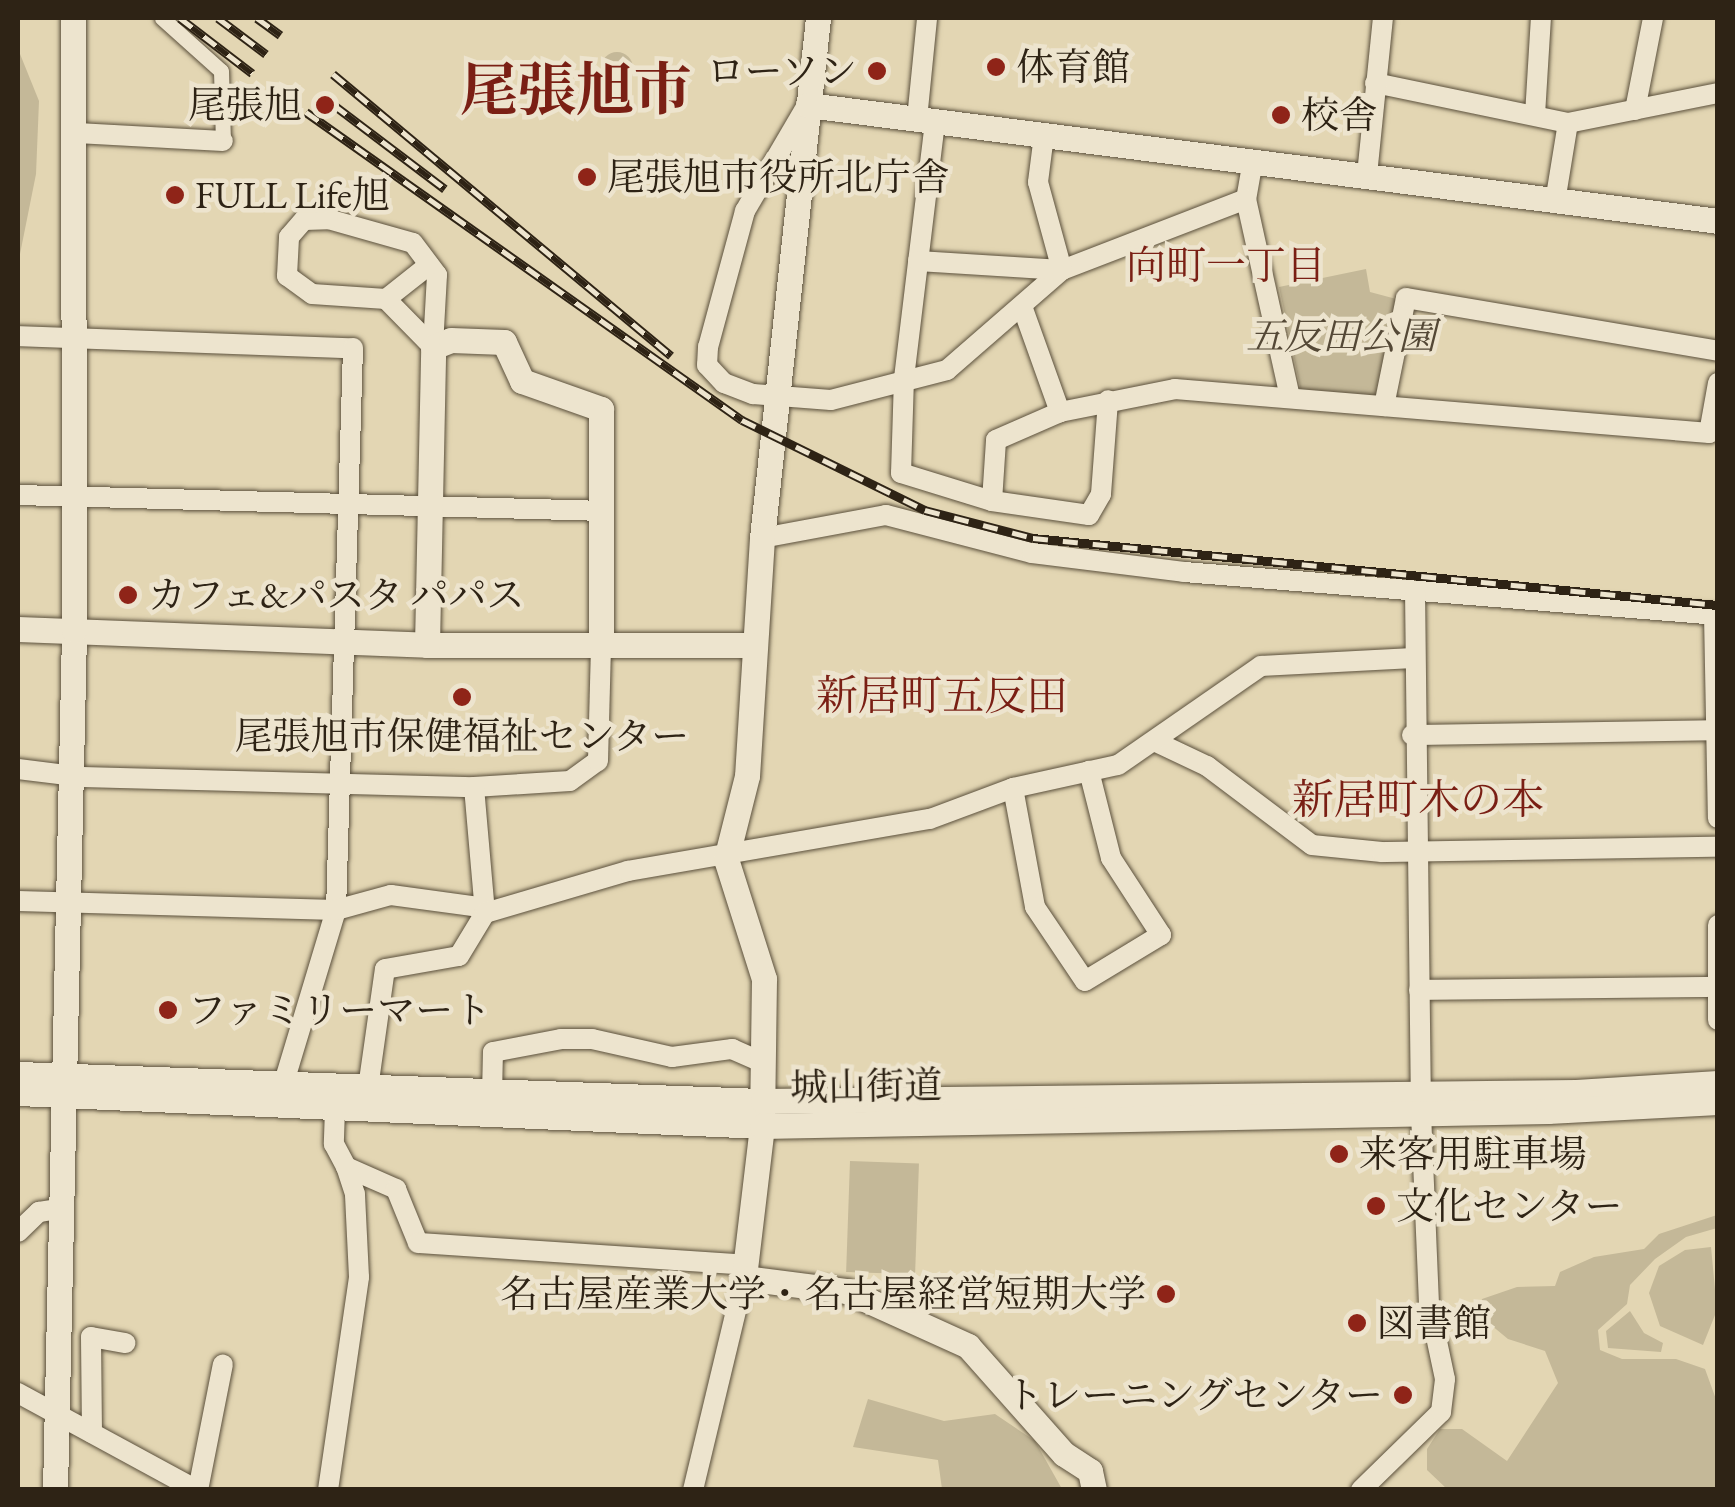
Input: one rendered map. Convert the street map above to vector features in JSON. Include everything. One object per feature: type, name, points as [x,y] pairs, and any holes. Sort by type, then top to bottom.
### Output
[{"type":"street","points":[[55,1490],[59,1210],[67,1086],[66,902],[74,630],[77,133],[73,18]]},
{"type":"street","points":[[77,133],[224,141],[221,71],[162,18]]},
{"type":"street","points":[[693,1490],[746,1271],[762,1114],[764,979],[726,859],[747,776],[762,538],[818,18]]},
{"type":"street","points":[[927,18],[926,120],[918,261],[904,378],[902,473],[992,501],[1080,518],[1095,511],[1108,400]]},
{"type":"street","points":[[1367,175],[1383,18]]},
{"type":"street","points":[[1534,115],[1542,18]]},
{"type":"street","points":[[1635,110],[1654,18]]},
{"type":"street","points":[[1375,83],[1568,123],[1718,94]]},
{"type":"street","points":[[808,104],[1556,196],[1718,221]]},
{"type":"street","points":[[808,104],[745,211],[706,365],[724,383],[776,397],[831,400],[904,378],[947,370],[1062,270],[1246,199]]},
{"type":"street","points":[[1556,196],[1568,123]]},
{"type":"street","points":[[1044,135],[1038,182],[1062,270]]},
{"type":"street","points":[[1253,160],[1246,199],[1290,397]]},
{"type":"street","points":[[427,645],[432,346],[439,312],[436,275],[412,243],[380,229],[304,220],[289,237],[287,276],[298,288],[386,299],[432,346]]},
{"type":"street","points":[[918,261],[1062,270]]},
{"type":"street","points":[[386,299],[429,265]]},
{"type":"street","points":[[1384,406],[1406,298],[1718,351]]},
{"type":"street","points":[[1022,306],[1060,412]]},
{"type":"street","points":[[18,336],[353,348],[349,643],[336,910],[284,1085]]},
{"type":"street","points":[[18,769],[474,787],[570,781],[598,762],[604,511],[601,409],[522,381],[504,342],[451,340],[432,346]]},
{"type":"street","points":[[992,501],[996,440],[1060,412],[1175,388],[1709,434],[1718,383]]},
{"type":"street","points":[[18,496],[428,510],[604,511]]},
{"type":"street","points":[[762,538],[886,515],[1032,552],[1416,592],[1716,614],[1718,818]]},
{"type":"street","points":[[1361,1490],[1441,1412],[1445,1379],[1430,1304],[1420,1100],[1412,735],[1416,592]]},
{"type":"street","points":[[18,628],[427,645],[753,645]]},
{"type":"street","points":[[18,901],[336,910],[390,895],[483,910],[628,870],[726,859],[930,819],[1014,788],[1118,765],[1261,666],[1413,658]]},
{"type":"street","points":[[1412,735],[1716,730]]},
{"type":"street","points":[[1154,741],[1206,766],[1300,841],[1416,851],[1718,847]]},
{"type":"street","points":[[1014,788],[1035,907],[1084,982],[1161,935],[1111,858],[1089,771]]},
{"type":"street","points":[[368,1088],[386,970],[459,956],[483,910],[474,787]]},
{"type":"street","points":[[1718,925],[1718,1020]]},
{"type":"street","points":[[1419,990],[1717,987]]},
{"type":"street","points":[[492,1094],[493,1052],[561,1039],[592,1038],[672,1057],[732,1049],[764,1062]]},
{"type":"street","name":"城山街道","points":[[18,1074],[67,1086],[335,1109],[762,1114],[1420,1100],[1718,1102]]},
{"type":"street","name":"城山街道","points":[[1420,1100],[1718,1083]]},
{"type":"street","name":"城山街道","points":[[18,1092],[67,1086],[284,1085],[492,1094],[762,1114]]},
{"type":"street","points":[[328,1490],[359,1276],[355,1194],[334,1144],[335,1109]]},
{"type":"street","points":[[346,1167],[396,1189],[418,1243],[746,1271],[848,1291],[968,1346],[1064,1454],[1090,1471],[1094,1490]]},
{"type":"street","points":[[18,1232],[39,1212],[59,1210]]},
{"type":"street","points":[[92,1433],[91,1336],[126,1343]]},
{"type":"street","points":[[18,1393],[197,1490],[224,1364]]},
{"type":"green space","points":[[18,49],[39,101],[36,174],[18,264]]},
{"type":"green space","points":[[617,52],[628,57],[633,68],[628,79],[617,84],[606,79],[601,68],[606,57]]},
{"type":"green space","name":"五反田公園","points":[[1366,269],[1370,292],[1400,300],[1383,399],[1301,391],[1279,287]]},
{"type":"green space","points":[[850,1161],[919,1163],[915,1274],[846,1272]]},
{"type":"green space","points":[[1717,1215],[1717,1228],[1686,1237],[1655,1259],[1630,1285],[1627,1304],[1598,1330],[1600,1350],[1622,1359],[1676,1359],[1705,1369],[1717,1402],[1717,1488],[1447,1489],[1427,1470],[1427,1449],[1440,1429],[1462,1429],[1507,1461],[1558,1383],[1545,1351],[1508,1339],[1479,1315],[1482,1299],[1517,1287],[1555,1286],[1560,1272],[1594,1257],[1644,1249],[1659,1234]]},
{"type":"green space","points":[[1711,1247],[1717,1310],[1703,1345],[1660,1326],[1649,1293],[1659,1266],[1685,1250]]},
{"type":"green space","points":[[1630,1311],[1644,1333],[1663,1343],[1661,1352],[1608,1348],[1606,1331]]},
{"type":"green space","points":[[868,1399],[944,1421],[995,1414],[1035,1441],[1062,1489],[942,1489],[938,1460],[853,1447]]},
{"type":"railway","points":[[180,18],[252,73]]},
{"type":"railway","points":[[218,18],[266,54]]},
{"type":"railway","points":[[257,18],[280,35]]},
{"type":"railway","points":[[333,74],[671,356]]},
{"type":"railway","points":[[334,105],[445,189]]},
{"type":"railway","points":[[306,112],[742,420],[925,510],[1033,538],[1718,605]]},
{"type":"place","name":"体育館","points":[[996,67]]},
{"type":"place","name":"ローソン","points":[[877,71]]},
{"type":"place","name":"尾張旭","points":[[325,105]]},
{"type":"place","name":"校舎","points":[[1281,115]]},
{"type":"place","name":"尾張旭市役所北庁舎","points":[[587,177]]},
{"type":"place","name":"FULL Life旭","points":[[175,195]]},
{"type":"place","name":"カフェ&パスタ パパス","points":[[128,595]]},
{"type":"place","name":"尾張旭市保健福祉センター","points":[[462,697]]},
{"type":"place","name":"ファミリーマート","points":[[168,1010]]},
{"type":"place","name":"来客用駐車場","points":[[1339,1154]]},
{"type":"place","name":"文化センター","points":[[1376,1206]]},
{"type":"place","name":"名古屋産業大学・名古屋経営短期大学","points":[[1166,1294]]},
{"type":"place","name":"図書館","points":[[1357,1323]]},
{"type":"place","name":"トレーニングセンター","points":[[1403,1395]]},
{"type":"district","name":"尾張旭市","points":[[576,90]]},
{"type":"district","name":"向町一丁目","points":[[1226,265]]},
{"type":"district","name":"新居町五反田","points":[[942,696]]},
{"type":"district","name":"新居町木の本","points":[[1418,800]]}]
